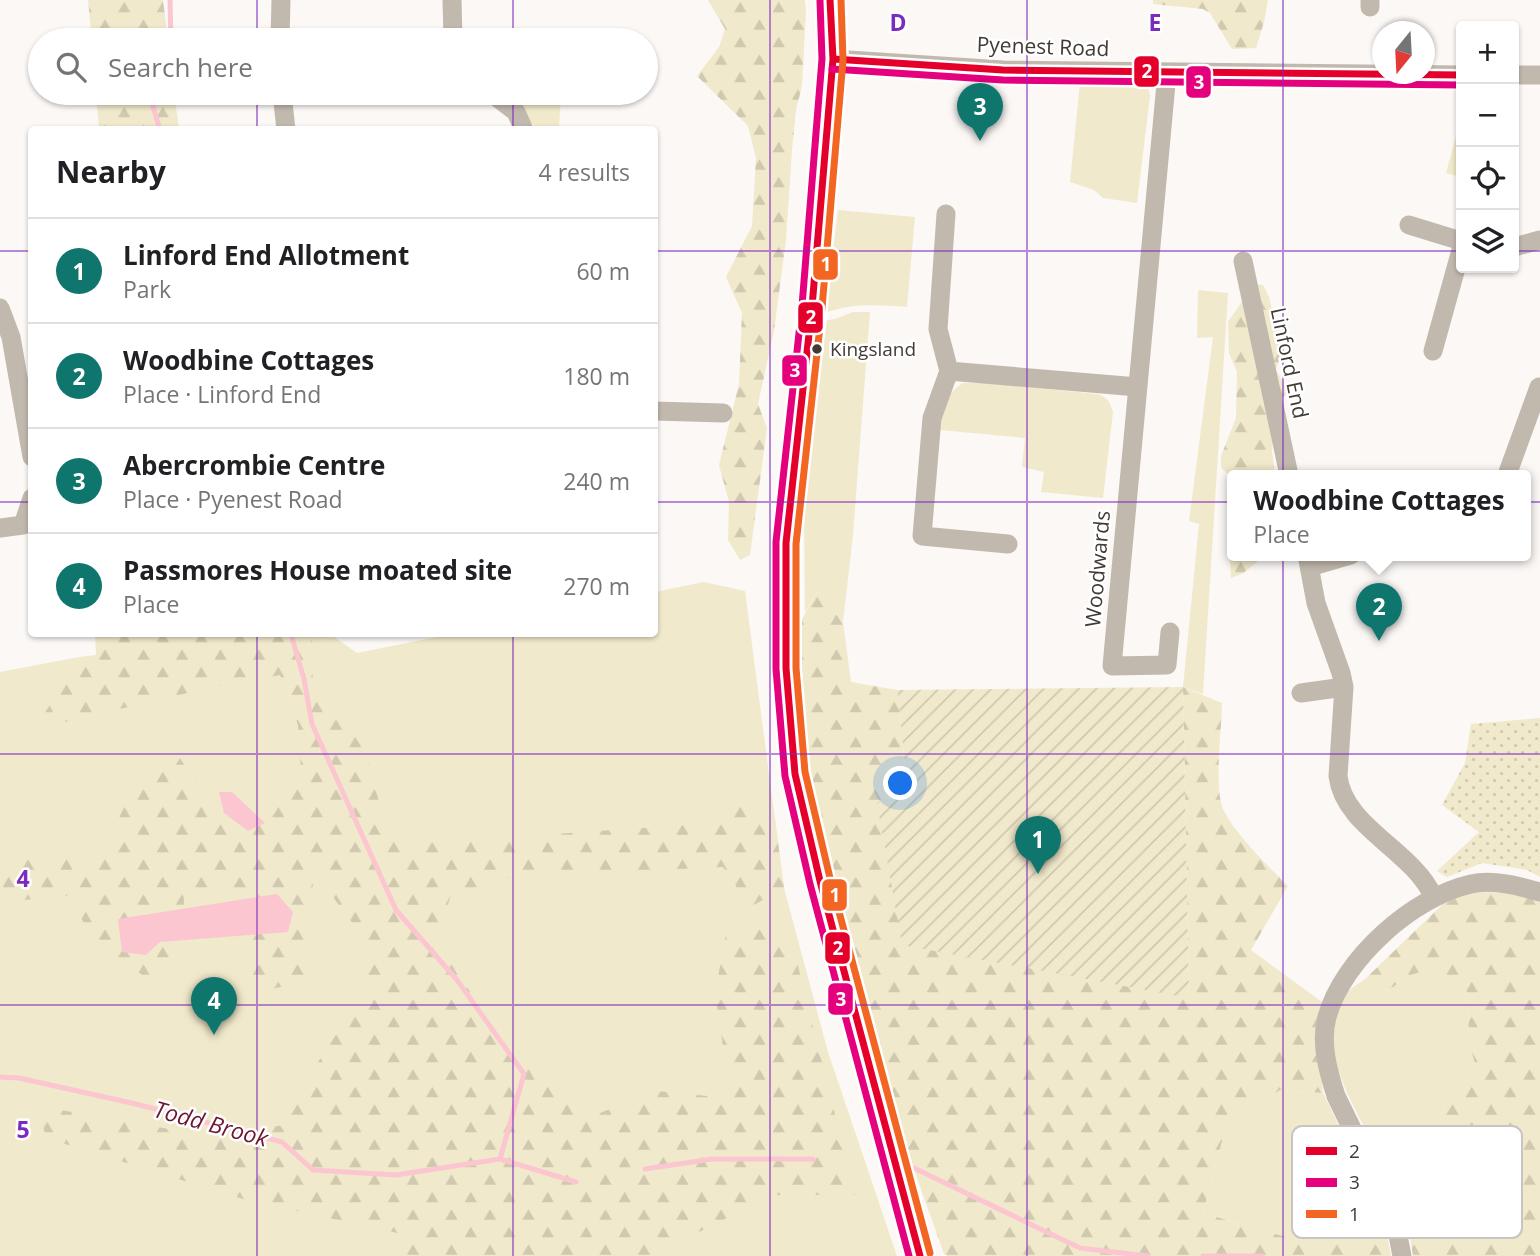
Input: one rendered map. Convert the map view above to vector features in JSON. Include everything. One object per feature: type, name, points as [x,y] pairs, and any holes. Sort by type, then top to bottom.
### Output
[{"type":"street","points":[[280,28],[281,0]]},
{"type":"street","points":[[452,0],[453,28]]},
{"type":"street","points":[[830,0],[833,59],[812,307],[786,544],[786,668],[795,774],[820,881],[920,1256]]},
{"type":"street","name":"Pyenest Road","points":[[833,59],[1003,70],[1456,75]]},
{"type":"street","name":"Woodwards","points":[[1167,73],[1112,666],[1167,665],[1170,632]]},
{"type":"street","points":[[1519,75],[1540,75]]},
{"type":"street","points":[[283,105],[286,126]]},
{"type":"street","points":[[507,105],[516,112],[522,126]]},
{"type":"street","points":[[946,214],[938,329],[949,371],[932,418],[922,537],[1008,544]]},
{"type":"street","points":[[1409,225],[1456,239]]},
{"type":"street","points":[[1519,246],[1540,240]]},
{"type":"street","name":"Linford End","points":[[1243,261],[1288,470]]},
{"type":"street","points":[[1433,351],[1456,268]]},
{"type":"street","points":[[0,308],[12,337],[28,433]]},
{"type":"street","points":[[949,371],[1138,387]]},
{"type":"street","points":[[1509,470],[1539,387]]},
{"type":"street","points":[[658,411],[723,413]]},
{"type":"street","points":[[0,528],[23,525],[28,510]]},
{"type":"street","points":[[1308,561],[1317,603],[1344,687],[1339,788],[1348,808],[1412,865],[1426,881],[1433,897]]},
{"type":"street","points":[[1301,693],[1344,687]]},
{"type":"street","points":[[1351,1126],[1336,1096],[1325,1056],[1325,1030],[1338,988],[1345,977],[1409,911],[1433,897],[1473,883],[1502,884],[1540,892]]},
{"type":"street","points":[[1398,1238],[1402,1256]]},
{"type":"green space","points":[[88,0],[163,0],[166,28],[91,28]]},
{"type":"green space","points":[[708,0],[805,0],[806,10],[802,86],[796,110],[786,240],[774,331],[758,404],[767,428],[750,555],[740,560],[728,540],[729,502],[719,465],[739,384],[742,313],[726,277],[752,226],[756,158],[748,126],[697,76],[719,47],[725,29]]},
{"type":"green space","points":[[1153,0],[1268,0],[1256,48],[1232,49],[1210,13],[1203,9],[1153,4]]},
{"type":"green space","points":[[1080,83],[1142,83],[1148,87],[1150,96],[1137,203],[1103,198],[1094,190],[1070,182]]},
{"type":"green space","points":[[97,105],[176,105],[179,126],[99,126]]},
{"type":"green space","points":[[521,105],[560,105],[559,126],[535,126],[527,119]]},
{"type":"green space","points":[[1456,136],[1456,176],[1446,173]]},
{"type":"green space","points":[[838,210],[915,217],[907,307],[856,306],[825,313]]},
{"type":"green space","points":[[1254,284],[1263,285],[1269,297],[1275,325],[1285,342],[1276,370],[1287,394],[1275,403],[1272,451],[1274,470],[1227,470],[1227,473],[1221,468],[1221,456],[1236,418],[1237,372],[1229,353],[1228,322]]},
{"type":"green space","points":[[1198,290],[1228,293],[1203,694],[1183,687],[1199,524],[1189,521],[1213,337],[1197,338]]},
{"type":"green space","points":[[853,312],[870,312],[853,535],[843,622],[817,591],[805,613],[804,512],[822,329],[810,323],[835,319]]},
{"type":"green space","points":[[963,383],[1097,394],[1106,399],[1113,412],[1103,498],[1041,492],[1044,472],[1022,467],[1025,438],[940,430],[944,403]]},
{"type":"green space","points":[[1230,561],[1258,561],[1242,574],[1231,578]]},
{"type":"green space","points":[[704,582],[745,591],[784,888],[828,1052],[897,1256],[0,1256],[0,672],[79,657],[57,695],[256,637],[334,637],[357,653],[436,637],[658,637],[658,591]]},
{"type":"green space","points":[[817,591],[843,622],[851,682],[897,690],[905,764],[901,789],[877,803],[1189,997],[1183,687],[1222,703],[1219,789],[1224,811],[1244,840],[1288,886],[1251,950],[1322,1002],[1318,1029],[1323,1093],[1280,1090],[1225,1130],[1203,1213],[1286,1237],[1292,1235],[1292,1238],[1388,1238],[1391,1256],[944,1254],[896,1119],[846,948],[805,785],[794,635]]},
{"type":"green space","points":[[95,637],[312,637],[313,697],[364,745],[381,810],[408,844],[714,823],[735,789],[775,819],[784,888],[750,907],[723,867],[516,876],[451,894],[439,936],[485,1019],[558,1085],[600,1113],[657,1091],[717,1097],[730,1094],[715,993],[728,923],[790,934],[855,1195],[773,1195],[651,1256],[405,1256],[411,1236],[243,1199],[46,1138],[38,1106],[209,1136],[285,1125],[322,1055],[344,1022],[370,992],[360,933],[314,872],[304,982],[257,992],[231,895],[184,893],[183,958],[150,980],[97,945],[68,896],[0,902],[0,862],[102,855],[137,779],[173,748],[229,831],[274,814],[301,770],[298,725],[280,675],[217,686],[35,729],[79,657],[96,655]]},
{"type":"green space","points":[[1183,687],[1189,998],[902,945],[877,803],[901,788],[905,764],[897,690]]},
{"type":"green space","points":[[1540,718],[1540,877],[1527,870],[1482,863],[1447,877],[1437,871],[1479,832],[1442,805],[1465,763],[1471,724]]},
{"type":"green space","points":[[1491,882],[1540,901],[1540,1256],[1413,1256],[1410,1238],[1522,1238],[1522,1126],[1434,1126],[1451,1095],[1475,1064],[1468,1038],[1469,1006],[1465,983],[1429,969],[1411,975],[1387,991],[1365,979],[1443,904]]},
{"type":"green space","points":[[1429,969],[1465,983],[1469,1006],[1468,1038],[1475,1064],[1451,1095],[1434,1126],[1364,1126],[1334,1059],[1333,1026],[1343,994],[1365,979],[1387,991],[1411,975]]},
{"type":"green space","points":[[1280,1090],[1323,1093],[1339,1126],[1292,1126],[1292,1236],[1286,1237],[1203,1213],[1225,1130]]},
{"type":"shaded area","points":[[219,792],[232,792],[265,823],[248,831],[224,813]]},
{"type":"shaded area","points":[[277,894],[293,912],[288,932],[160,942],[146,955],[122,952],[118,919]]},
{"type":"waterway","points":[[170,0],[171,28]]},
{"type":"waterway","points":[[153,105],[159,126]]},
{"type":"waterway","points":[[292,637],[304,679],[312,724],[396,910],[457,980],[524,1074],[500,1159]]},
{"type":"waterway","name":"Todd Brook","points":[[0,1077],[19,1078],[136,1104],[282,1142],[313,1170],[396,1175],[500,1159],[576,1182]]},
{"type":"waterway","name":"Todd Brook","points":[[645,1169],[712,1159],[813,1159]]},
{"type":"waterway","points":[[914,1168],[1080,1248],[1148,1256]]},
{"type":"waterway","points":[[1203,1256],[1262,1256]]},
{"type":"transit line","name":"2","points":[[830,0],[833,59],[812,307],[786,543],[786,668],[795,774],[820,881],[920,1256]]},
{"type":"transit line","name":"1","points":[[841,0],[843,60],[822,308],[796,544],[796,668],[805,772],[830,878],[930,1253]]},
{"type":"transit line","name":"3","points":[[820,1],[822,59],[802,306],[776,542],[776,669],[785,776],[810,884],[909,1256]]},
{"type":"transit line","name":"2","points":[[833,59],[1003,70],[1456,75]]},
{"type":"transit line","name":"3","points":[[832,69],[1003,80],[1456,85]]},
{"type":"place","name":"Abercrombie Centre","points":[[980,141]]},
{"type":"place","name":"Kingsland","points":[[817,349]]},
{"type":"place","name":"Woodbine Cottages","points":[[1379,641]]},
{"type":"place","name":"Linford End Allotment","points":[[1038,874]]},
{"type":"place","name":"Passmores House moated site","points":[[214,1035]]}]
